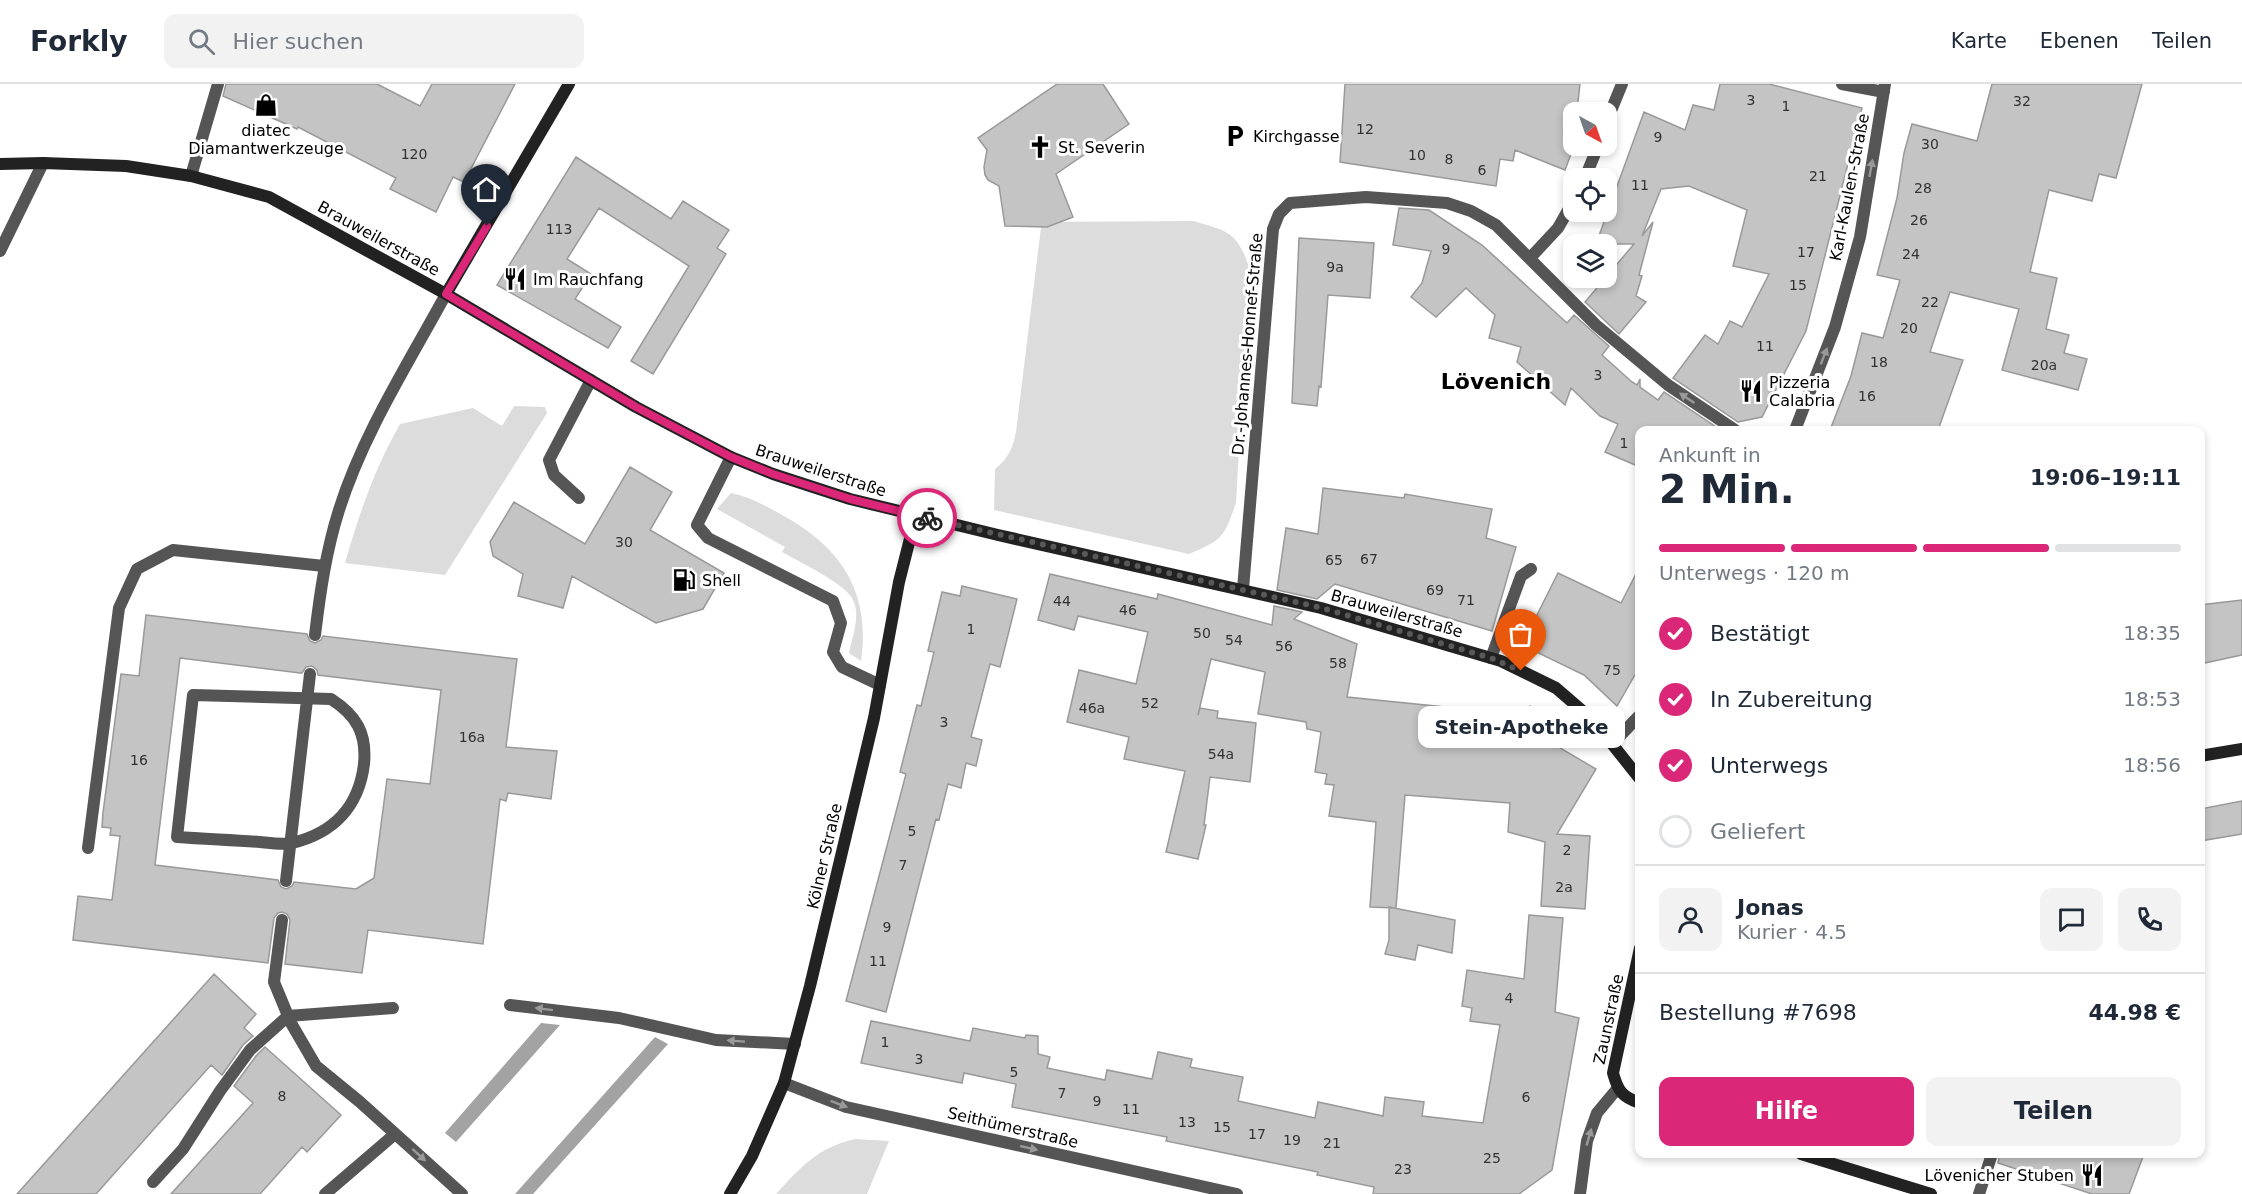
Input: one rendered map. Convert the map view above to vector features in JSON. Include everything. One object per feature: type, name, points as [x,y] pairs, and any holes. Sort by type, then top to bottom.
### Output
[{"type":"street","points":[[191,176],[218,84]]},
{"type":"street","points":[[315,635],[324,566],[339,509],[365,444],[446,294],[569,84]]},
{"type":"street","points":[[1615,102],[1622,84]]},
{"type":"street","points":[[1842,84],[1885,88]]},
{"type":"street","name":"Karl-Kaulen-Straße","points":[[1797,426],[1834,327],[1860,237],[1885,88]]},
{"type":"street","points":[[0,251],[43,163]]},
{"type":"street","name":"Brauweilerstraße","points":[[0,164],[126,166],[191,176],[269,197],[446,294],[636,407],[731,457],[773,474],[850,499],[1322,608],[1491,658],[1556,688],[1593,720],[1635,772]]},
{"type":"street","name":"Dr.-Johannes-Honnef-Straße","points":[[1243,589],[1273,229],[1279,214],[1290,203],[1366,198],[1447,203],[1472,212],[1496,225],[1596,325],[1668,385],[1730,426]]},
{"type":"street","points":[[1530,258],[1563,220]]},
{"type":"street","points":[[579,498],[554,475],[549,460],[591,380]]},
{"type":"street","points":[[731,457],[698,525],[708,538],[834,601],[842,623],[833,652],[842,667],[880,685]]},
{"type":"street","name":"Kölner Straße","points":[[730,1194],[752,1156],[784,1083],[795,1044],[871,730],[899,582],[916,515]]},
{"type":"street","points":[[88,848],[119,608],[137,569],[172,550],[324,566]]},
{"type":"street","points":[[1491,658],[1521,576],[1531,569]]},
{"type":"street","points":[[286,881],[310,674]]},
{"type":"street","points":[[193,694],[307,697],[331,699],[348,710],[360,729],[365,751],[362,782],[351,806],[337,821],[314,835],[290,844],[177,837],[193,694]]},
{"type":"street","points":[[1612,744],[1635,720]]},
{"type":"street","points":[[2205,755],[2242,749]]},
{"type":"street","points":[[282,920],[274,982],[288,1016],[316,1066],[360,1102],[462,1194]]},
{"type":"street","name":"Zaunstraße","points":[[1580,1194],[1587,1141],[1593,1122],[1597,1113],[1617,1089],[1612,1073],[1635,970]]},
{"type":"street","points":[[510,1005],[618,1018],[716,1040],[795,1044]]},
{"type":"street","points":[[153,1182],[183,1149],[220,1091],[250,1050],[288,1016],[393,1008]]},
{"type":"street","name":"Seithümerstraße","points":[[784,1083],[846,1107],[1237,1194]]},
{"type":"street","points":[[1617,1089],[1629,1100],[1635,1102]]},
{"type":"street","points":[[325,1194],[395,1134]]},
{"type":"street","points":[[1814,1158],[1931,1194]]},
{"type":"street","points":[[1979,1194],[1991,1158]]},
{"type":"shaded area","points":[[1193,221],[1229,234],[1240,246],[1249,267],[1236,503],[1221,536],[1209,545],[1189,554],[994,510],[995,469],[1009,453],[1016,432],[1041,227],[1045,227],[1045,222]]},
{"type":"shaded area","points":[[514,406],[545,407],[547,413],[445,575],[345,563],[368,492],[400,424],[473,408],[502,426]]},
{"type":"shaded area","points":[[731,493],[744,496],[782,515],[821,542],[836,557],[856,593],[863,636],[861,661],[849,653],[856,615],[856,608],[850,595],[811,567],[782,552],[785,547],[717,509]]},
{"type":"shaded area","points":[[541,1023],[560,1025],[456,1142],[445,1133]]},
{"type":"shaded area","points":[[655,1037],[668,1044],[533,1194],[515,1194]]},
{"type":"shaded area","points":[[855,1139],[889,1141],[867,1194],[776,1194],[811,1159],[830,1147]]},
{"type":"building","points":[[226,84],[377,84],[420,106],[432,84],[515,84],[464,182],[453,177],[436,212],[390,189],[396,178],[298,127],[297,129],[223,96]]},
{"type":"building","name":"St. Severin","points":[[1057,84],[1103,84],[1129,124],[1056,174],[1073,217],[1047,227],[1005,226],[999,186],[988,180],[985,175],[987,150],[978,138]]},
{"type":"building","points":[[1345,84],[1580,84],[1578,102],[1563,102],[1563,156],[1570,156],[1566,168],[1563,169],[1515,150],[1513,161],[1500,159],[1496,186],[1340,162]]},
{"type":"building","points":[[1720,84],[1769,84],[1862,108],[1806,331],[1762,417],[1738,422],[1673,378],[1705,335],[1718,344],[1730,321],[1742,327],[1769,274],[1733,266],[1747,210],[1689,186],[1661,189],[1642,236],[1653,222],[1636,296],[1646,302],[1619,334],[1585,302],[1597,288],[1617,288],[1617,264],[1634,244],[1617,244],[1617,234],[1600,234],[1604,222],[1617,222],[1617,186],[1644,112],[1685,130],[1693,105],[1714,110]]},
{"type":"building","points":[[1992,84],[2142,84],[2116,178],[2099,174],[2092,201],[2049,190],[2030,272],[2057,278],[2046,329],[2069,335],[2064,353],[2087,359],[2078,390],[2002,370],[2019,309],[1950,292],[1930,352],[1963,360],[1939,426],[1832,426],[1851,376],[1862,333],[1883,338],[1900,280],[1877,275],[1897,198],[1904,153],[1912,124],[1977,141]]},
{"type":"building","points":[[576,157],[671,219],[683,201],[729,230],[717,248],[726,254],[653,374],[631,361],[689,266],[599,208],[567,259],[591,274],[575,299],[621,327],[608,348],[497,285]]},
{"type":"building","points":[[1399,208],[1429,210],[1482,245],[1567,323],[1574,315],[1609,346],[1602,355],[1632,382],[1637,385],[1640,379],[1640,387],[1658,400],[1664,392],[1715,426],[1635,426],[1635,465],[1605,452],[1618,424],[1600,416],[1571,388],[1565,405],[1517,362],[1521,347],[1489,338],[1495,315],[1466,288],[1436,317],[1411,297],[1422,283],[1431,251],[1393,245]]},
{"type":"building","points":[[1299,238],[1374,243],[1370,298],[1328,295],[1321,387],[1319,386],[1317,406],[1292,403]]},
{"type":"building","points":[[630,467],[672,492],[650,530],[724,573],[703,609],[656,623],[572,576],[563,608],[518,596],[523,574],[493,556],[490,542],[514,502],[585,544]]},
{"type":"building","points":[[1323,488],[1404,498],[1405,494],[1492,509],[1486,538],[1516,547],[1492,631],[1335,584],[1317,599],[1277,590],[1286,528],[1318,534]]},
{"type":"building","points":[[1558,573],[1621,603],[1635,576],[1635,675],[1617,706],[1584,675],[1522,645]]},
{"type":"building","points":[[1050,574],[1157,599],[1158,594],[1272,625],[1274,606],[1302,612],[1294,619],[1357,644],[1347,697],[1445,707],[1445,716],[1468,718],[1468,729],[1507,732],[1517,737],[1530,706],[1566,728],[1555,745],[1596,769],[1557,834],[1590,836],[1585,909],[1541,906],[1545,842],[1508,832],[1510,803],[1405,795],[1396,908],[1370,907],[1376,822],[1329,816],[1334,785],[1325,784],[1327,774],[1315,772],[1321,732],[1307,729],[1306,722],[1258,714],[1265,672],[1211,659],[1198,715],[1200,708],[1218,711],[1217,718],[1256,723],[1250,782],[1210,777],[1204,825],[1206,825],[1198,859],[1166,852],[1185,771],[1124,759],[1129,737],[1067,722],[1079,670],[1136,684],[1148,632],[1078,616],[1074,630],[1038,620]]},
{"type":"building","points":[[962,586],[1017,599],[1000,667],[990,664],[971,737],[982,740],[976,766],[966,763],[961,788],[948,784],[939,820],[936,819],[886,1012],[846,1001],[906,774],[900,772],[917,705],[921,706],[934,652],[928,651],[942,592],[960,596]]},
{"type":"building","points":[[2242,600],[2242,655],[2205,663],[2205,604]]},
{"type":"building","points":[[146,615],[307,634],[310,641],[315,643],[323,636],[517,659],[506,747],[557,751],[551,799],[508,793],[506,801],[500,799],[483,944],[368,930],[362,973],[285,964],[290,920],[287,914],[282,912],[274,918],[268,963],[73,940],[78,896],[112,900],[120,836],[110,835],[111,828],[102,827],[103,813],[121,674],[139,676]],"holes":[[[180,658],[302,673],[306,667],[312,666],[317,670],[318,675],[441,690],[430,784],[387,779],[374,878],[356,889],[294,882],[286,889],[281,887],[278,880],[155,865]]]},
{"type":"building","points":[[2242,801],[2242,834],[2205,840],[2205,808]]},
{"type":"building","points":[[1389,907],[1455,920],[1452,953],[1418,945],[1415,960],[1385,954],[1389,940]]},
{"type":"building","points":[[1529,915],[1563,918],[1555,1012],[1579,1018],[1552,1170],[1519,1194],[1373,1194],[1374,1187],[1317,1175],[1318,1172],[1166,1141],[1167,1137],[1012,1107],[1016,1084],[964,1073],[962,1083],[861,1063],[871,1021],[970,1041],[973,1028],[1025,1038],[1026,1035],[1038,1036],[1038,1054],[1050,1057],[1047,1068],[1105,1080],[1107,1070],[1152,1079],[1158,1052],[1192,1059],[1190,1067],[1243,1077],[1238,1101],[1315,1118],[1318,1102],[1383,1116],[1385,1097],[1424,1102],[1422,1116],[1483,1123],[1500,1025],[1470,1021],[1472,1008],[1462,1006],[1467,970],[1524,979]]},
{"type":"building","points":[[214,974],[256,1014],[244,1028],[253,1036],[243,1045],[222,1075],[211,1065],[96,1194],[17,1194]]},
{"type":"building","points":[[265,1047],[341,1115],[307,1152],[302,1147],[260,1194],[171,1194],[253,1103],[234,1086]]},
{"type":"building","points":[[1999,1158],[2142,1158],[2129,1194],[2092,1194],[1998,1163]]},
{"type":"way so far","points":[[927,518],[1322,608],[1491,658],[1521,671]]},
{"type":"place","name":"diatec Diamantwerkzeuge","points":[[266,105]]},
{"type":"place","name":"Kirchgasse","points":[[1235,136]]},
{"type":"place","name":"St. Severin","points":[[1040,147]]},
{"type":"place","name":"Im Rauchfang","points":[[515,279]]},
{"type":"place","name":"Pizzeria Calabria","points":[[1751,391]]},
{"type":"place","name":"Shell","points":[[684,580]]},
{"type":"place","name":"Stein-Apotheke","points":[[1521,671]]},
{"type":"place","name":"Lövenicher Stuben","points":[[2092,1175]]},
{"type":"district","name":"Lövenich","points":[[1496,381]]},
{"type":"route","points":[[487,226],[446,294],[636,407],[731,457],[773,474],[850,499],[927,518]]}]
